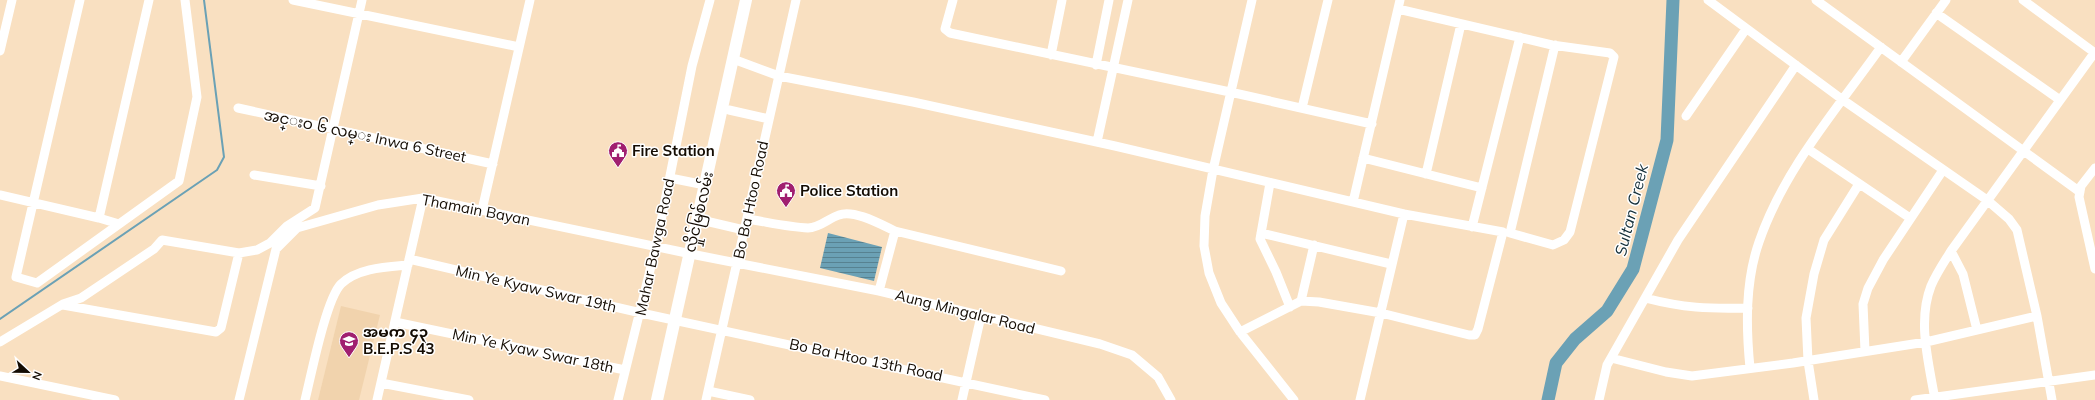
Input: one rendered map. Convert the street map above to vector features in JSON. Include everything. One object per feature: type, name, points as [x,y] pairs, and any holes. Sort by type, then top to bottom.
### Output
[{"type":"main road","name":"လှိုင်မြစ်လမ်း","points":[[664,400],[681,321],[693,254],[729,110],[746,0]]},
{"type":"main road","name":"လှိုင်မြစ်လမ်း","points":[[701,220],[705,186],[753,0]]},
{"type":"main road","name":"လှိုင်မြစ်လမ်း","points":[[657,400],[681,321]]},
{"type":"street","points":[[0,51],[12,0]]},
{"type":"street","points":[[80,0],[32,202],[16,278],[36,283],[179,181],[197,97],[185,0]]},
{"type":"street","points":[[99,218],[149,0]]},
{"type":"street","points":[[293,0],[358,15],[519,47]]},
{"type":"street","points":[[0,342],[62,304],[81,298],[154,249],[164,239],[239,253],[257,250],[270,243],[287,226],[317,206],[362,0]]},
{"type":"street","points":[[482,210],[530,0]]},
{"type":"street","name":"Mahar Bawga Road","points":[[618,400],[624,370],[641,313],[692,66],[710,0]]},
{"type":"street","name":"Bo Ba Htoo Road","points":[[707,395],[796,0]]},
{"type":"street","points":[[953,0],[945,29],[950,33],[1096,65],[1230,92],[1372,124]]},
{"type":"street","points":[[1051,55],[1062,0]]},
{"type":"street","points":[[1096,65],[1109,0]]},
{"type":"street","points":[[1097,142],[1128,0]]},
{"type":"street","points":[[1252,0],[1213,170],[1205,216],[1204,246],[1209,273],[1221,303],[1240,332],[1294,400]]},
{"type":"street","points":[[1302,108],[1328,0]]},
{"type":"street","points":[[1708,0],[1843,100],[1987,200],[2009,219],[2017,230],[2037,316],[2052,400]]},
{"type":"street","points":[[1816,0],[2022,152],[2080,192]]},
{"type":"street","points":[[1901,62],[1946,0]]},
{"type":"street","points":[[1934,398],[1924,330],[1926,304],[1932,286],[1951,251],[2095,52],[2024,0]]},
{"type":"street","points":[[737,59],[778,76],[913,102],[1097,142],[1404,214],[1472,228],[1507,233],[1553,245],[1564,240],[1570,232],[1614,57],[1610,53],[1555,46],[1461,24],[1399,5],[1353,202]]},
{"type":"street","points":[[1936,13],[2060,100]]},
{"type":"street","points":[[1426,174],[1461,24]]},
{"type":"street","points":[[1686,116],[1746,29]]},
{"type":"street","points":[[1472,228],[1520,37]]},
{"type":"street","points":[[1240,332],[1301,302],[1319,302],[1381,313],[1469,335],[1474,334],[1480,324],[1507,233],[1555,46]]},
{"type":"street","points":[[1750,368],[1747,331],[1749,292],[1758,243],[1786,181],[1881,48]]},
{"type":"street","points":[[1599,400],[1607,366],[1678,240],[1796,65]]},
{"type":"street","name":"အင္းဝ ၆ လမ္း Inwa 6 Street","points":[[238,108],[493,164]]},
{"type":"street","points":[[729,110],[769,119]]},
{"type":"street","points":[[1808,149],[1910,218]]},
{"type":"street","points":[[1363,158],[1482,188]]},
{"type":"street","points":[[2095,168],[2081,186],[2079,197],[2095,269]]},
{"type":"street","points":[[1865,351],[1863,304],[1868,288],[1883,260],[1943,170]]},
{"type":"street","points":[[254,175],[321,186]]},
{"type":"street","points":[[670,178],[705,186]]},
{"type":"street","points":[[1270,183],[1260,239],[1276,272],[1290,307]]},
{"type":"street","points":[[1814,400],[1808,361],[1806,318],[1814,274],[1824,240],[1859,184]]},
{"type":"street","points":[[0,195],[119,224]]},
{"type":"street","points":[[377,400],[423,198]]},
{"type":"street","name":"Thamain Bayan","points":[[240,400],[276,250],[297,228],[378,205],[423,198],[693,254]]},
{"type":"street","points":[[747,219],[810,228],[826,223],[840,214],[849,214],[874,221],[895,231],[1061,271]]},
{"type":"street","points":[[1360,400],[1404,214]]},
{"type":"street","points":[[701,220],[744,230]]},
{"type":"street","points":[[880,291],[895,231]]},
{"type":"street","points":[[1261,233],[1391,264]]},
{"type":"street","points":[[1301,302],[1314,245]]},
{"type":"street","points":[[1951,251],[1963,274],[1977,330]]},
{"type":"street","points":[[62,304],[216,332],[221,328],[239,253]]},
{"type":"street","name":"Aung Mingalar Road","points":[[693,254],[880,291],[1100,344],[1132,355],[1158,377],[1171,400]]},
{"type":"street","name":"Min Ye Kyaw Swar 19th","points":[[305,400],[329,310],[341,284],[363,271],[408,262],[681,321]]},
{"type":"street","points":[[1645,298],[1676,306],[1706,309],[1748,308]]},
{"type":"street","points":[[962,400],[981,316]]},
{"type":"street","points":[[1612,358],[1666,372],[1692,376],[1808,361],[1926,342],[2037,316]]},
{"type":"street","name":"Bo Ba Htoo 13th Road","points":[[681,321],[1045,400]]},
{"type":"street","name":"Min Ye Kyaw Swar 18th","points":[[395,322],[624,370]]},
{"type":"street","points":[[1916,400],[2049,380],[2095,375]]},
{"type":"street","points":[[0,376],[115,400]]},
{"type":"street","points":[[381,383],[469,400]]},
{"type":"street","points":[[707,395],[750,400]]},
{"type":"shaded area","name":"အမက ၄၃ B.E.P.S 43","points":[[341,306],[380,315],[359,400],[318,400]]},
{"type":"water","points":[[828,233],[882,247],[874,281],[820,268]]},
{"type":"waterway","points":[[0,319],[217,170],[224,157],[204,0]]},
{"type":"waterway","name":"Sultan Creek","points":[[1548,400],[1556,363],[1575,339],[1607,311],[1633,269],[1667,140],[1673,0]]},
{"type":"place","name":"Fire Station","points":[[618,168]]},
{"type":"place","name":"Police Station","points":[[786,208]]},
{"type":"place","name":"အမက ၄၃ B.E.P.S 43","points":[[349,358]]}]
